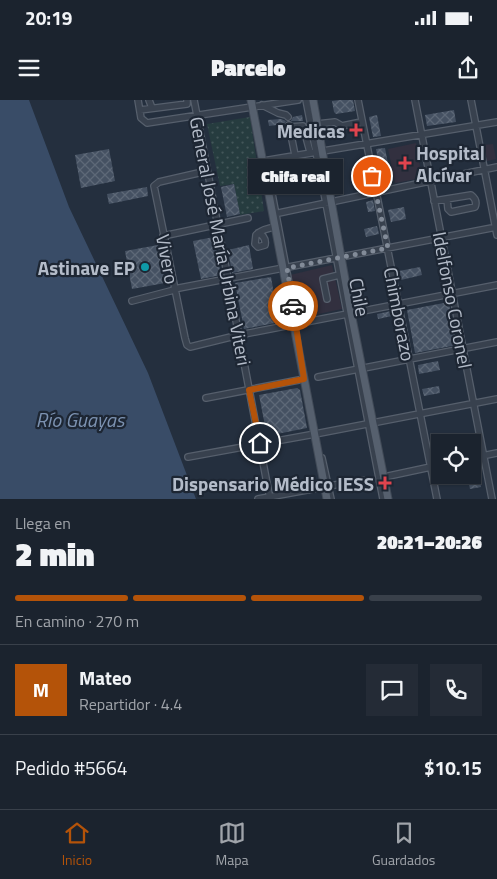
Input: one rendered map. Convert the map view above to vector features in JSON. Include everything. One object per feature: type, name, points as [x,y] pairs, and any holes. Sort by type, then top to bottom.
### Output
[{"type":"main road","name":"Chile","points":[[313,100],[317,124],[315,151],[328,202],[370,423],[388,499]]},
{"type":"main road","points":[[253,103],[296,325],[304,379],[327,486],[327,499]]},
{"type":"street","points":[[138,100],[141,118],[148,123],[253,103],[262,105],[286,115],[295,155]]},
{"type":"street","points":[[149,100],[152,108]]},
{"type":"street","points":[[140,110],[187,104],[187,100]]},
{"type":"street","name":"General José María Urbina Viteri","points":[[194,100],[270,498]]},
{"type":"street","points":[[262,105],[298,100]]},
{"type":"street","name":"Chile","points":[[306,100],[315,151]]},
{"type":"street","name":"Chimborazo","points":[[358,100],[437,499]]},
{"type":"street","name":"Idelfonso Coronel","points":[[416,100],[492,499]]},
{"type":"street","points":[[470,100],[497,236]]},
{"type":"street","points":[[317,124],[335,122],[342,126],[361,122]]},
{"type":"street","points":[[264,160],[497,122]]},
{"type":"street","points":[[289,123],[304,126],[315,151]]},
{"type":"street","points":[[285,268],[275,214],[497,167]]},
{"type":"street","name":"Vivero","points":[[207,171],[159,182],[154,190],[187,345],[190,347],[239,335]]},
{"type":"street","points":[[434,201],[471,194],[476,205],[475,207],[451,212],[448,209],[447,199]]},
{"type":"street","points":[[164,236],[248,218]]},
{"type":"street","points":[[258,233],[267,228],[276,227]]},
{"type":"street","points":[[132,301],[228,278],[496,227]]},
{"type":"street","name":"Chile","points":[[338,257],[339,275],[349,313]]},
{"type":"street","points":[[327,298],[323,279],[339,275]]},
{"type":"street","points":[[239,335],[497,286]]},
{"type":"street","points":[[296,325],[316,434]]},
{"type":"street","points":[[318,378],[497,342]]},
{"type":"street","points":[[206,398],[304,379]]},
{"type":"street","points":[[188,457],[497,399]]},
{"type":"street","name":"Chile","points":[[370,423],[383,499]]},
{"type":"street","points":[[483,456],[497,453]]},
{"type":"street","points":[[384,477],[430,467]]},
{"type":"street","points":[[258,499],[362,480]]},
{"type":"street","points":[[327,486],[331,499]]},
{"type":"shaded area","name":"Hospital Alcívar","points":[[416,143],[422,178],[395,183],[388,149]]},
{"type":"shaded area","points":[[493,144],[496,159],[487,161],[484,145]]},
{"type":"shaded area","points":[[332,265],[342,309],[300,318],[290,275]]},
{"type":"green space","points":[[250,117],[264,211],[240,215],[234,184],[220,186],[207,124]]},
{"type":"water","name":"Río Guayas","points":[[0,100],[29,100],[69,207],[148,373],[196,499],[0,499]]},
{"type":"building","points":[[353,100],[355,111],[336,114],[332,101]]},
{"type":"building","name":"Hospital Alcívar","points":[[454,110],[456,122],[427,126],[425,115]]},
{"type":"building","points":[[302,115],[303,121],[291,121],[293,117]]},
{"type":"building","points":[[377,115],[381,136],[373,137],[369,117]]},
{"type":"building","points":[[281,119],[286,121],[284,124],[269,126],[268,120]]},
{"type":"building","points":[[385,148],[390,174],[381,176],[376,149]]},
{"type":"building","points":[[109,149],[115,181],[81,188],[75,155]]},
{"type":"building","points":[[366,180],[368,188],[359,191],[357,182]]},
{"type":"building","points":[[234,184],[240,214],[227,217],[221,187]]},
{"type":"building","points":[[147,187],[148,196],[109,204],[107,194]]},
{"type":"building","points":[[373,200],[375,211],[368,212],[366,202]]},
{"type":"building","points":[[404,207],[406,219],[391,222],[388,210]]},
{"type":"building","points":[[377,226],[379,234],[366,237],[364,229]]},
{"type":"building","points":[[214,237],[221,275],[201,279],[193,241]]},
{"type":"building","name":"Astinave EP","points":[[158,245],[165,283],[132,289],[125,251]]},
{"type":"building","points":[[249,245],[253,269],[232,273],[228,250]]},
{"type":"building","points":[[420,267],[422,275],[401,280],[399,271]]},
{"type":"building","points":[[271,277],[275,300],[282,299],[286,321],[244,329],[235,283]]},
{"type":"building","points":[[449,302],[457,345],[415,353],[407,310]]},
{"type":"building","points":[[391,311],[392,316],[378,319],[377,314]]},
{"type":"building","points":[[438,361],[440,370],[419,374],[418,365]]},
{"type":"building","points":[[439,386],[440,393],[424,396],[422,389]]},
{"type":"building","points":[[297,388],[300,390],[307,428],[267,436],[259,395]]},
{"type":"building","points":[[469,484],[480,484],[481,487],[470,489]]},
{"type":"way so far","points":[[293,306],[287,268],[388,248],[372,176]]},
{"type":"place","name":"Medicas","points":[[356,130]]},
{"type":"place","name":"Hospital Alcívar","points":[[405,163]]},
{"type":"place","name":"Chifa real","points":[[372,176]]},
{"type":"place","name":"Astinave EP","points":[[145,267]]},
{"type":"place","name":"Dispensario Médico IESS","points":[[385,483]]},
{"type":"route","points":[[260,443],[249,390],[304,379],[293,306]]}]
